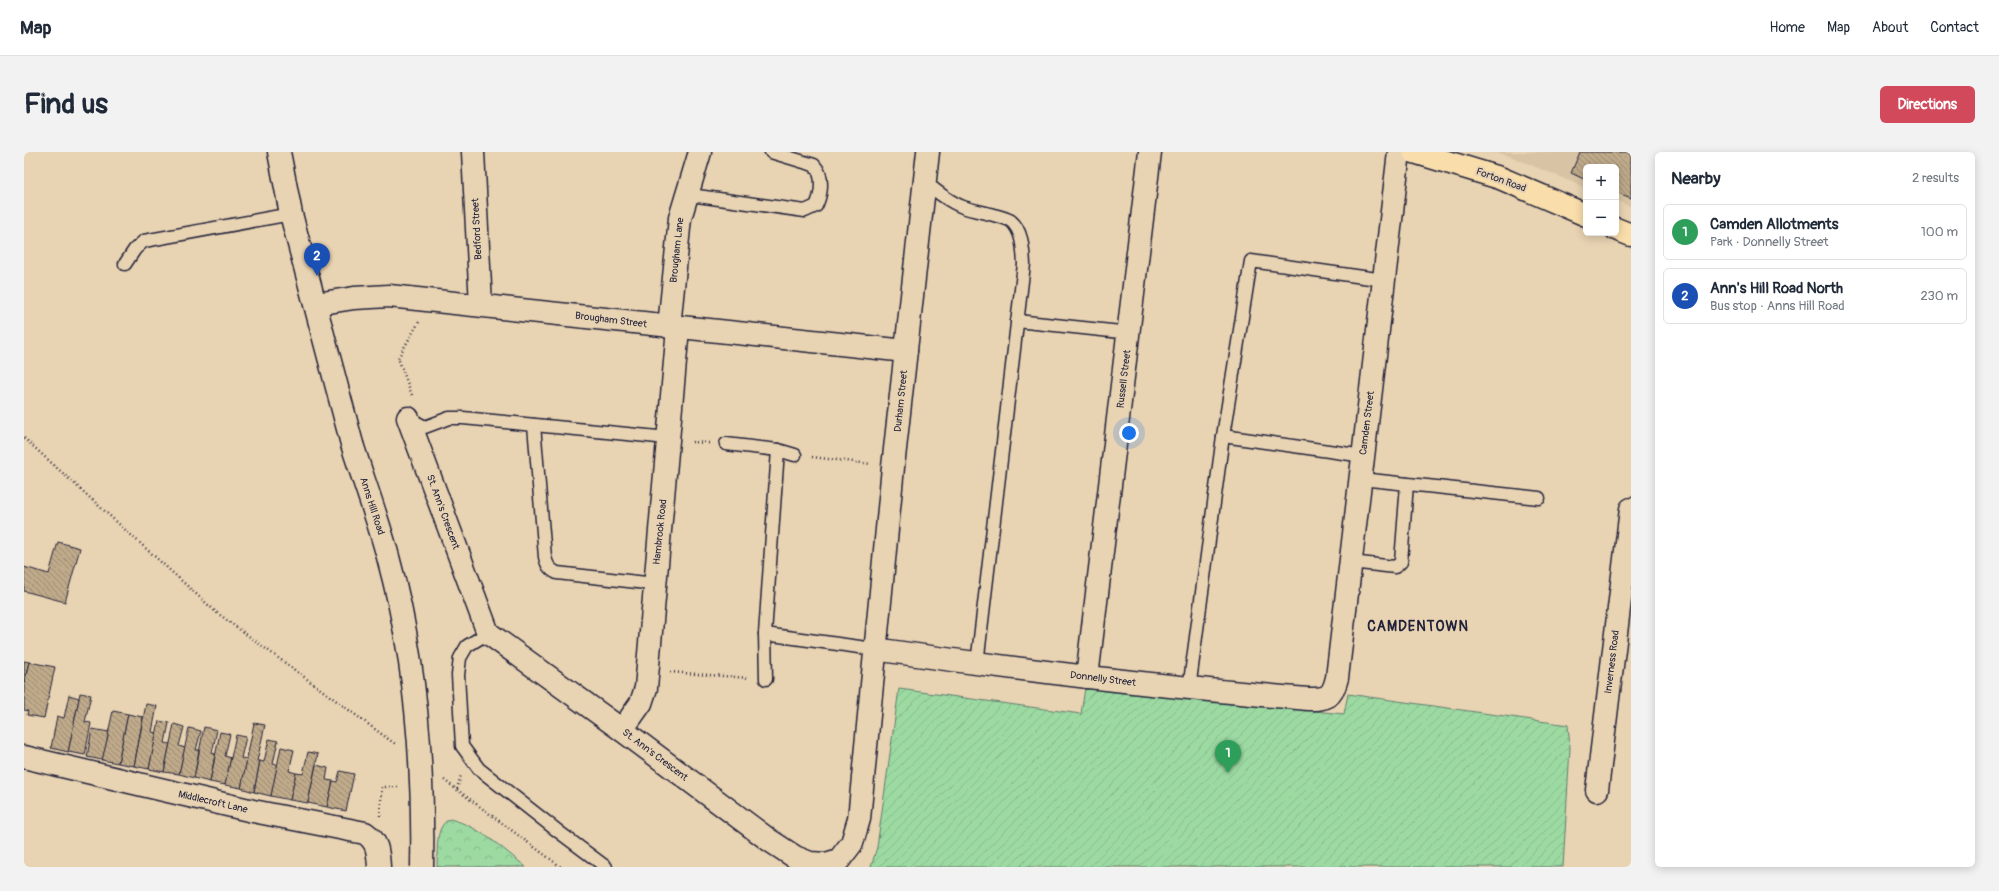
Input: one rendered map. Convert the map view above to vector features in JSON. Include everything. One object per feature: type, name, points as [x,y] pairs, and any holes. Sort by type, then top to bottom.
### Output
[{"type":"main road","name":"Forton Road","points":[[1414,152],[1500,178],[1583,215]]},
{"type":"main road","points":[[1619,230],[1631,235]]},
{"type":"street","name":"Anns Hill Road","points":[[279,152],[291,214],[352,444],[388,557],[403,622],[415,707],[429,781],[422,867]]},
{"type":"street","name":"Bedford Street","points":[[474,152],[481,305]]},
{"type":"street","name":"Brougham Lane","points":[[674,327],[682,193],[700,152]]},
{"type":"street","name":"Durham Street","points":[[874,649],[928,152]]},
{"type":"street","name":"Russell Street","points":[[1087,677],[1130,333],[1150,152]]},
{"type":"street","name":"Camden Street","points":[[1332,694],[1337,678],[1399,152]]},
{"type":"street","name":"Brougham Street","points":[[316,304],[354,298],[389,296],[906,351]]},
{"type":"street","name":"Hambrook Road","points":[[622,730],[641,703],[646,688],[669,439],[674,327]]},
{"type":"street","name":"St. Ann's Crescent","points":[[417,422],[488,633],[622,730],[769,840],[795,862],[826,864],[839,860],[852,843],[859,819],[874,649]]},
{"type":"street","name":"Inverness Road","points":[[1597,790],[1631,509]]},
{"type":"street","name":"Donnelly Street","points":[[874,649],[977,664],[1189,689],[1308,699],[1325,698],[1332,694]]},
{"type":"street","name":"Middlecroft Lane","points":[[24,757],[253,811],[365,833],[374,840]]},
{"type":"street","points":[[374,840],[378,849],[379,867]]},
{"type":"lane","points":[[682,193],[805,211],[816,206],[821,185],[818,169],[814,165],[771,152]]},
{"type":"lane","points":[[924,182],[944,197],[962,207],[1011,221],[1020,234],[1023,247],[1024,264],[977,664]]},
{"type":"lane","points":[[125,264],[135,249],[144,241],[291,214]]},
{"type":"lane","points":[[1189,689],[1224,436],[1251,261],[1384,280]]},
{"type":"lane","points":[[1017,321],[1130,333]]},
{"type":"lane","points":[[417,422],[449,418],[463,418],[669,439]]},
{"type":"lane","points":[[534,425],[545,557],[551,570],[557,573],[655,584]]},
{"type":"lane","points":[[1224,436],[1364,456]]},
{"type":"lane","points":[[726,444],[778,450],[795,455]]},
{"type":"lane","points":[[766,679],[765,634],[778,450]]},
{"type":"lane","points":[[1361,480],[1539,498]]},
{"type":"lane","points":[[1351,562],[1395,567],[1401,562],[1407,484]]},
{"type":"lane","points":[[488,633],[467,646],[460,658],[458,675],[462,746],[480,769],[559,832],[606,867]]},
{"type":"lane","points":[[765,634],[874,649]]},
{"type":"path","points":[[417,422],[398,358],[421,319],[424,300]]},
{"type":"path","points":[[24,438],[216,612],[400,748]]},
{"type":"path","points":[[669,439],[726,444]]},
{"type":"path","points":[[795,455],[893,467]]},
{"type":"path","points":[[648,670],[766,679]]},
{"type":"path","points":[[374,840],[380,826],[382,787],[429,781],[561,867]]},
{"type":"shaded area","points":[[1494,152],[1631,152],[1631,207],[1619,201],[1619,164],[1583,164],[1583,187],[1512,157]]},
{"type":"green space","points":[[1085,688],[1344,714],[1348,694],[1568,725],[1570,748],[1563,867],[871,867],[877,847],[899,689],[1081,714]]},
{"type":"green space","points":[[450,819],[461,822],[481,833],[526,867],[437,867],[439,833],[441,827]]},
{"type":"building","points":[[1580,152],[1631,152],[1631,198],[1619,193],[1619,164],[1583,164],[1583,179],[1571,173]]},
{"type":"building","points":[[58,542],[80,548],[65,602],[24,591],[24,567],[49,574]]},
{"type":"building","points":[[24,661],[29,662],[24,683]]},
{"type":"building","points":[[29,662],[55,667],[44,718],[27,715],[28,711],[24,710],[24,683]]},
{"type":"building","points":[[80,693],[91,695],[85,722],[91,723],[85,755],[68,752]]},
{"type":"building","points":[[69,695],[79,698],[68,752],[51,748],[57,716],[64,718]]},
{"type":"building","points":[[146,704],[157,706],[152,732],[157,733],[149,769],[134,766]]},
{"type":"building","points":[[113,711],[128,714],[118,763],[102,760]]},
{"type":"building","points":[[128,714],[143,717],[134,766],[118,763]]},
{"type":"building","points":[[159,721],[169,723],[165,743],[170,744],[164,772],[149,769]]},
{"type":"building","points":[[254,723],[265,725],[257,761],[260,761],[254,792],[241,788]]},
{"type":"building","points":[[174,724],[184,727],[179,746],[185,748],[179,774],[164,772]]},
{"type":"building","points":[[204,727],[217,730],[212,753],[215,754],[210,782],[194,778]]},
{"type":"building","points":[[189,728],[201,731],[196,750],[199,750],[194,778],[179,774]]},
{"type":"building","points":[[92,729],[109,732],[102,760],[87,757]]},
{"type":"building","points":[[220,732],[230,734],[225,756],[231,758],[225,785],[210,782]]},
{"type":"building","points":[[236,735],[246,737],[241,758],[247,759],[241,788],[225,785]]},
{"type":"building","points":[[269,739],[278,741],[273,764],[278,765],[271,796],[254,792],[260,761],[264,762]]},
{"type":"building","points":[[281,747],[294,750],[289,771],[296,773],[290,800],[271,796]]},
{"type":"building","points":[[308,752],[318,754],[308,803],[290,800],[296,773],[303,774]]},
{"type":"building","points":[[316,765],[328,768],[326,780],[333,781],[327,807],[308,803]]},
{"type":"building","points":[[340,771],[354,774],[346,811],[327,807],[333,781],[337,782]]},
{"type":"place","name":"Ann's Hill Road North","points":[[317,276]]},
{"type":"place","name":"Camden Allotments","points":[[1228,773]]},
{"type":"district","name":"CAMDENTOWN","points":[[1418,626]]}]
